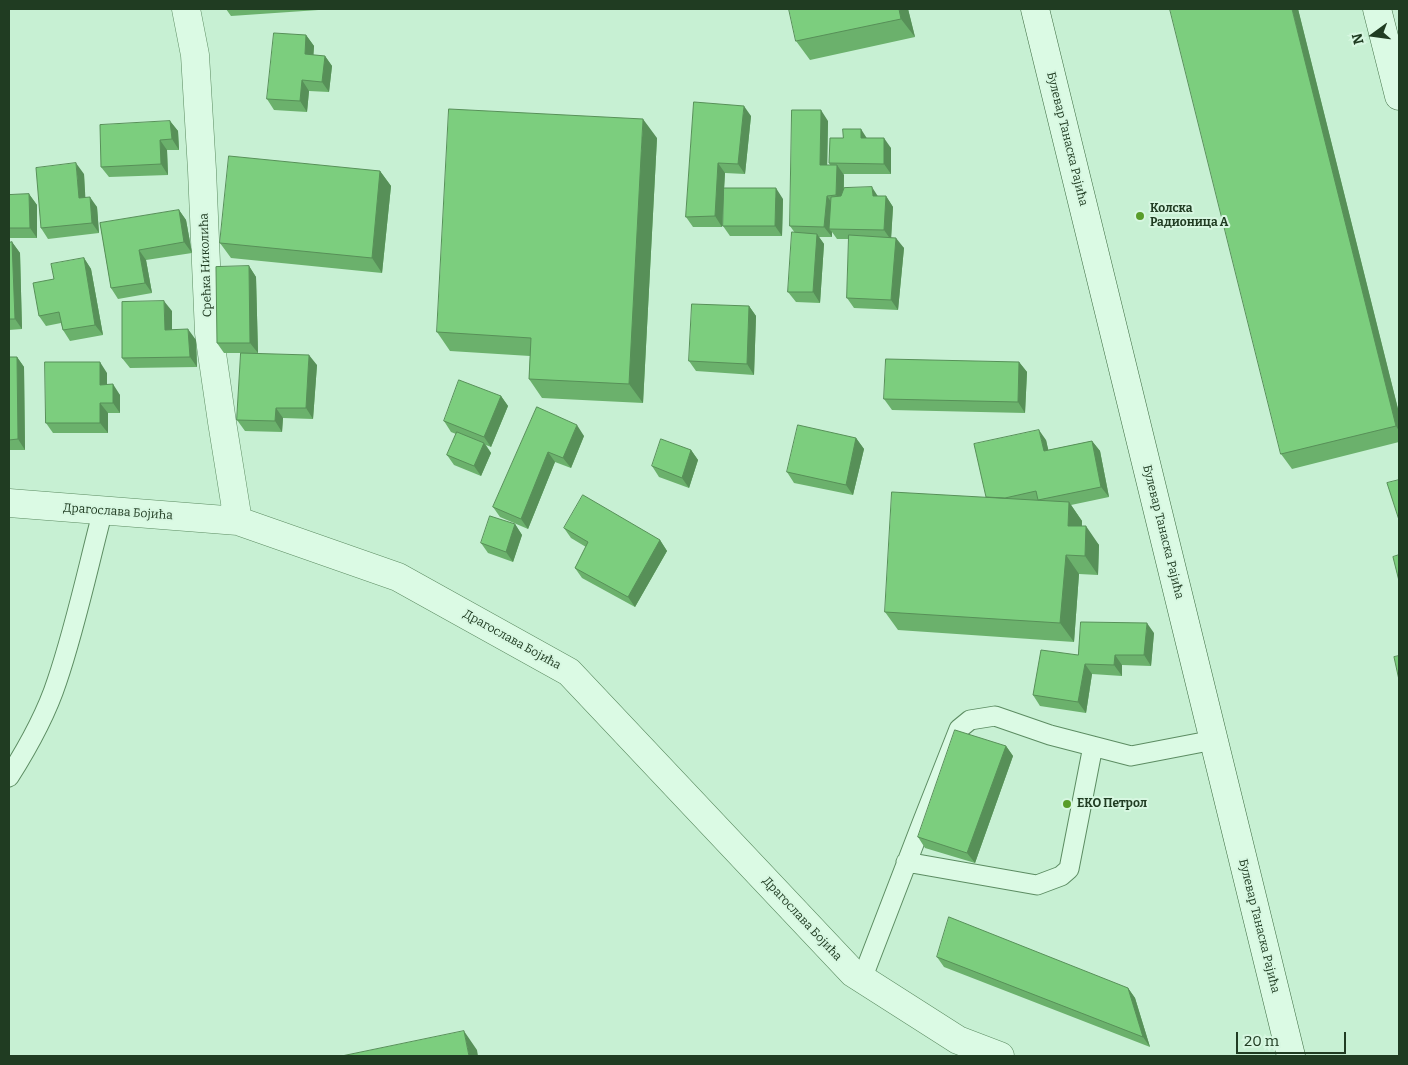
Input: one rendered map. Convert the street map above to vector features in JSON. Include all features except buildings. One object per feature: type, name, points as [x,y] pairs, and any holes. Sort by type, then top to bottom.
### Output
[{"type":"street","name":"Срећка Николића","points":[[186,9],[195,65],[202,170],[209,333],[238,521]]},
{"type":"street","name":"Булевар Танаска Рајића","points":[[1035,9],[1291,1056]]},
{"type":"street","points":[[1377,9],[1399,96]]},
{"type":"street","name":"Драгослава Бојића","points":[[9,503],[238,521],[398,577],[569,672],[854,974],[958,1040],[1000,1056]]},
{"type":"lane","points":[[9,777],[40,722],[57,682],[103,510]]},
{"type":"lane","points":[[862,979],[906,862],[960,730],[970,720],[995,716],[1050,735],[1131,756],[1214,740]]},
{"type":"lane","points":[[906,862],[1037,885],[1061,876],[1069,869],[1093,746]]},
{"type":"place","name":"Колска Радионица А","points":[[1140,216]]},
{"type":"place","name":"ЕКО Петрол","points":[[1067,804]]}]
